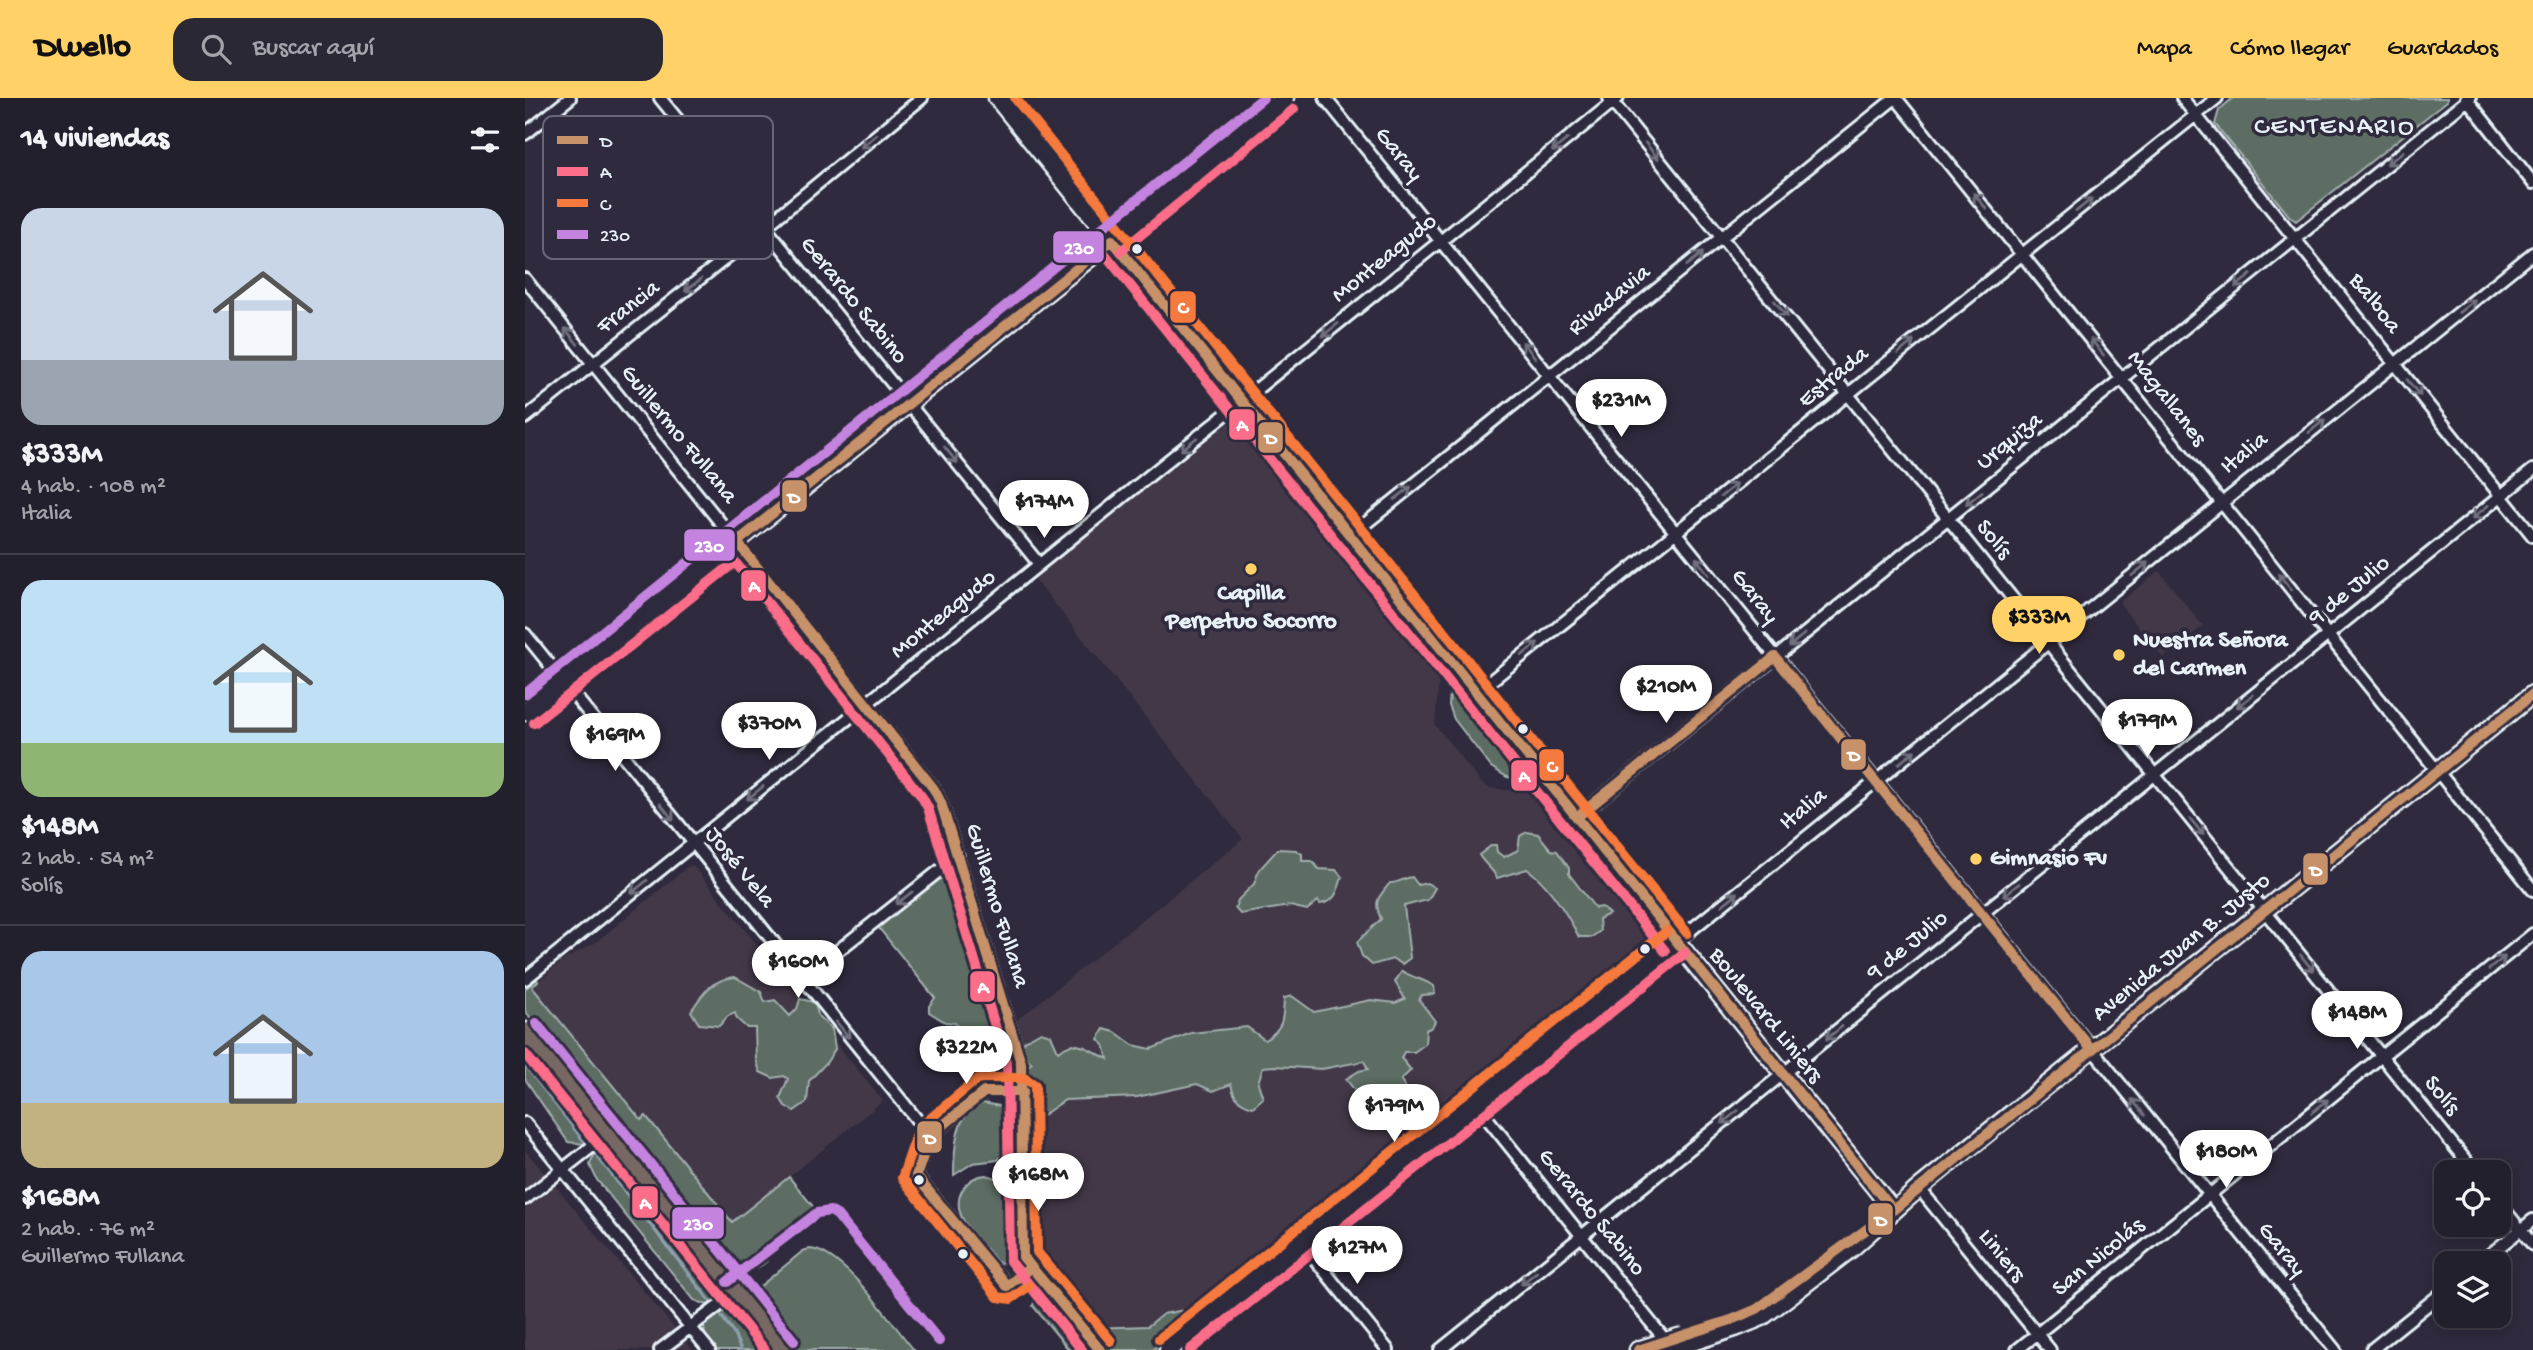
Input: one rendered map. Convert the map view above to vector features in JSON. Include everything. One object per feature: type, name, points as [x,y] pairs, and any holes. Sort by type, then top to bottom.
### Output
[{"type":"main road","name":"Boulevard Liniers","points":[[997,98],[1893,1210]]},
{"type":"main road","points":[[525,712],[1285,98]]},
{"type":"main road","name":"Avenida Juan B. Justo","points":[[1638,1350],[1669,1347],[1758,1309],[1893,1210],[2533,694]]},
{"type":"main road","name":"Italia","points":[[1168,1350],[1676,942]]},
{"type":"main road","points":[[525,1032],[783,1350]]},
{"type":"street","points":[[548,116],[570,98]]},
{"type":"street","name":"Gerardo Sabino","points":[[660,98],[675,116]]},
{"type":"street","name":"Francia","points":[[773,220],[922,98]]},
{"type":"street","name":"Garay","points":[[1325,98],[2335,1350]]},
{"type":"street","name":"Rivadavia","points":[[1350,536],[1896,98]]},
{"type":"street","name":"Magallanes","points":[[1896,98],[2533,890]]},
{"type":"street","name":"Balboa","points":[[2182,98],[2533,536]]},
{"type":"street","name":"Estrada","points":[[1476,692],[2217,98]]},
{"type":"street","name":"Monteagudo","points":[[525,979],[1440,242],[1613,99]]},
{"type":"street","name":"Solís","points":[[1613,99],[2465,1160]]},
{"type":"street","points":[[2468,99],[2533,183]]},
{"type":"street","name":"Urquiza","points":[[1577,817],[2468,99]]},
{"type":"street","points":[[525,134],[543,120]]},
{"type":"street","name":"Gerardo Sabino","points":[[773,237],[1039,564]]},
{"type":"street","name":"Italia","points":[[1676,942],[2533,253]]},
{"type":"street","name":"Francia","points":[[525,418],[725,259]]},
{"type":"street","name":"Guillermo Fullana","points":[[525,279],[934,789],[958,856],[1021,1063],[1023,1257],[1031,1267]]},
{"type":"street","name":"9 de Julio","points":[[1440,1350],[2533,470]]},
{"type":"street","name":"José Vela","points":[[525,634],[930,1136]]},
{"type":"street","points":[[802,979],[958,856]]},
{"type":"street","name":"San Nicolás","points":[[2017,1350],[2533,934]]},
{"type":"street","points":[[1023,1092],[984,1092],[930,1136],[916,1176],[1007,1286],[1031,1267],[1100,1350]]},
{"type":"street","name":"Gerardo Sabino","points":[[1475,1102],[1669,1347]]},
{"type":"street","points":[[525,1123],[709,1350]]},
{"type":"street","points":[[525,1199],[608,1134]]},
{"type":"street","name":"Liniers","points":[[1919,1188],[2050,1350]]},
{"type":"street","points":[[2511,1218],[2533,1245]]},
{"type":"street","points":[[2495,1251],[2533,1220]]},
{"type":"street","points":[[1301,1242],[1388,1350]]},
{"type":"street","points":[[660,1350],[736,1293]]},
{"type":"street","points":[[2371,1350],[2434,1299]]},
{"type":"shaded area","points":[[1235,418],[1244,422],[1432,654],[1439,670],[1435,725],[1483,785],[1531,793],[1550,802],[1656,932],[1658,940],[1654,947],[1153,1350],[1111,1350],[1030,1249],[1029,1067],[1017,1020],[1243,839],[1034,578]]},
{"type":"shaded area","points":[[2159,571],[2203,626],[2163,658],[2119,603]]},
{"type":"shaded area","points":[[689,866],[694,867],[883,1101],[732,1223],[646,1117],[641,1120],[532,987],[562,961],[596,942]]},
{"type":"shaded area","points":[[525,1150],[693,1350],[525,1350]]},
{"type":"green space","points":[[2233,98],[2447,98],[2447,101],[2296,221],[2215,124],[2219,110]]},
{"type":"green space","points":[[1454,688],[1460,690],[1524,769],[1524,780],[1507,777],[1491,767],[1454,719],[1449,705],[1450,691]]},
{"type":"green space","points":[[1527,832],[1538,834],[1551,850],[1557,851],[1569,868],[1569,874],[1595,908],[1602,907],[1609,914],[1599,919],[1600,931],[1592,937],[1579,937],[1550,891],[1527,869],[1497,878],[1479,855],[1496,845],[1497,852],[1504,857],[1518,850],[1520,836]]},
{"type":"green space","points":[[1278,849],[1296,850],[1302,854],[1302,861],[1312,861],[1319,869],[1336,870],[1342,877],[1335,895],[1330,901],[1320,904],[1318,901],[1307,910],[1290,906],[1240,914],[1235,908],[1238,900],[1254,884],[1259,870]]},
{"type":"green space","points":[[944,875],[953,875],[958,882],[1012,1051],[1007,1057],[988,1033],[973,1044],[955,1023],[945,1022],[929,1012],[929,1006],[935,998],[878,927]]},
{"type":"green space","points":[[1412,877],[1418,885],[1427,883],[1435,888],[1428,900],[1404,906],[1410,958],[1402,964],[1393,959],[1372,965],[1362,956],[1357,942],[1381,919],[1377,908],[1382,892],[1390,883]]},
{"type":"green space","points":[[1402,971],[1434,986],[1435,994],[1422,995],[1419,1000],[1435,1021],[1432,1027],[1426,1030],[1425,1044],[1414,1052],[1404,1052],[1401,1058],[1411,1070],[1401,1080],[1408,1092],[1373,1120],[1357,1127],[1350,1105],[1359,1096],[1346,1079],[1368,1069],[1364,1061],[1322,1069],[1263,1067],[1258,1083],[1263,1098],[1253,1107],[1238,1099],[1231,1084],[1213,1091],[1197,1084],[1137,1097],[1065,1100],[1043,1115],[1030,1113],[1025,1068],[1032,1063],[1025,1057],[1022,1046],[1025,1041],[1041,1032],[1051,1035],[1058,1051],[1073,1044],[1108,1059],[1104,1045],[1098,1039],[1104,1029],[1115,1032],[1133,1045],[1151,1049],[1191,1033],[1247,1027],[1265,1040],[1279,1027],[1284,998],[1292,996],[1314,1012],[1371,1000],[1395,1003],[1405,999],[1395,982]]},
{"type":"green space","points":[[735,977],[761,992],[765,1002],[775,1000],[790,1016],[797,1009],[800,999],[814,1002],[819,1017],[832,1029],[835,1049],[809,1081],[807,1102],[794,1111],[785,1106],[780,1098],[788,1079],[784,1076],[773,1078],[760,1072],[756,1059],[755,1028],[747,1028],[737,1019],[735,1013],[719,1026],[699,1024],[691,1011],[714,984]]},
{"type":"green space","points":[[536,979],[538,981],[532,987],[641,1120],[646,1116],[732,1222],[789,1177],[820,1215],[759,1267],[746,1271],[734,1267],[717,1250],[525,1011],[525,989]]},
{"type":"green space","points":[[525,1049],[586,1126],[589,1139],[584,1144],[568,1142],[525,1079]]},
{"type":"green space","points":[[982,1103],[1000,1106],[1012,1117],[1016,1129],[1012,1146],[998,1160],[973,1163],[954,1175],[956,1144],[961,1123],[973,1108]]},
{"type":"green space","points":[[605,1152],[719,1290],[716,1300],[707,1305],[694,1300],[597,1180],[590,1165],[593,1157]]},
{"type":"green space","points":[[986,1175],[1007,1186],[1016,1207],[1015,1256],[1005,1264],[997,1262],[973,1235],[959,1208],[959,1198],[965,1186],[973,1179]]},
{"type":"green space","points":[[809,1249],[822,1252],[851,1274],[914,1350],[798,1350],[755,1294],[758,1288]]},
{"type":"green space","points":[[1038,1300],[1050,1306],[1086,1350],[1069,1350],[1033,1306]]},
{"type":"green space","points":[[1184,1310],[1192,1319],[1153,1350],[1111,1350],[1094,1328],[1148,1326],[1163,1314]]},
{"type":"green space","points":[[722,1311],[737,1312],[766,1350],[716,1350],[705,1336],[704,1326]]},
{"type":"waterway","points":[[525,1065],[584,1141]]},
{"type":"waterway","points":[[598,1157],[710,1301]]},
{"type":"waterway","points":[[722,1317],[741,1350]]},
{"type":"transit line","name":"C","points":[[1015,98],[1687,933]]},
{"type":"transit line","name":"230","points":[[525,694],[1263,98]]},
{"type":"transit line","name":"A","points":[[1121,251],[1294,109]]},
{"type":"transit line","name":"D","points":[[1100,1350],[1023,1257],[1021,1063],[941,803],[934,789],[737,542],[1112,240],[1893,1210]]},
{"type":"transit line","name":"A","points":[[1101,249],[1665,951]]},
{"type":"transit line","name":"A","points":[[534,723],[735,562],[928,808],[1007,1065],[1010,1261],[1082,1350]]},
{"type":"transit line","name":"D","points":[[1577,817],[1775,657],[2092,1050]]},
{"type":"transit line","name":"D","points":[[1638,1350],[1757,1309],[1893,1210],[2533,694]]},
{"type":"transit line","name":"C","points":[[1159,1339],[1667,931]]},
{"type":"transit line","name":"A","points":[[1190,1350],[1685,953]]},
{"type":"transit line","name":"230","points":[[536,1023],[794,1341]]},
{"type":"transit line","name":"A","points":[[525,1054],[765,1350]]},
{"type":"transit line","name":"C","points":[[1029,1286],[1011,1299],[998,1297],[902,1178],[919,1128],[976,1080],[984,1078],[1024,1078],[1035,1085],[1037,1252],[1111,1341]]},
{"type":"transit line","name":"D","points":[[1023,1092],[984,1092],[930,1136],[916,1176],[1007,1286],[1031,1267]]},
{"type":"transit line","name":"230","points":[[727,1282],[817,1213],[830,1211],[837,1215],[939,1341]]},
{"type":"place","name":"Capilla Perpetuo Socorro","points":[[1251,569]]},
{"type":"place","name":"Nuestra Señora del Carmen","points":[[2119,655]]},
{"type":"place","name":"Gimnasio Fv","points":[[1976,859]]},
{"type":"district","name":"CENTENARIO","points":[[2335,128]]}]
